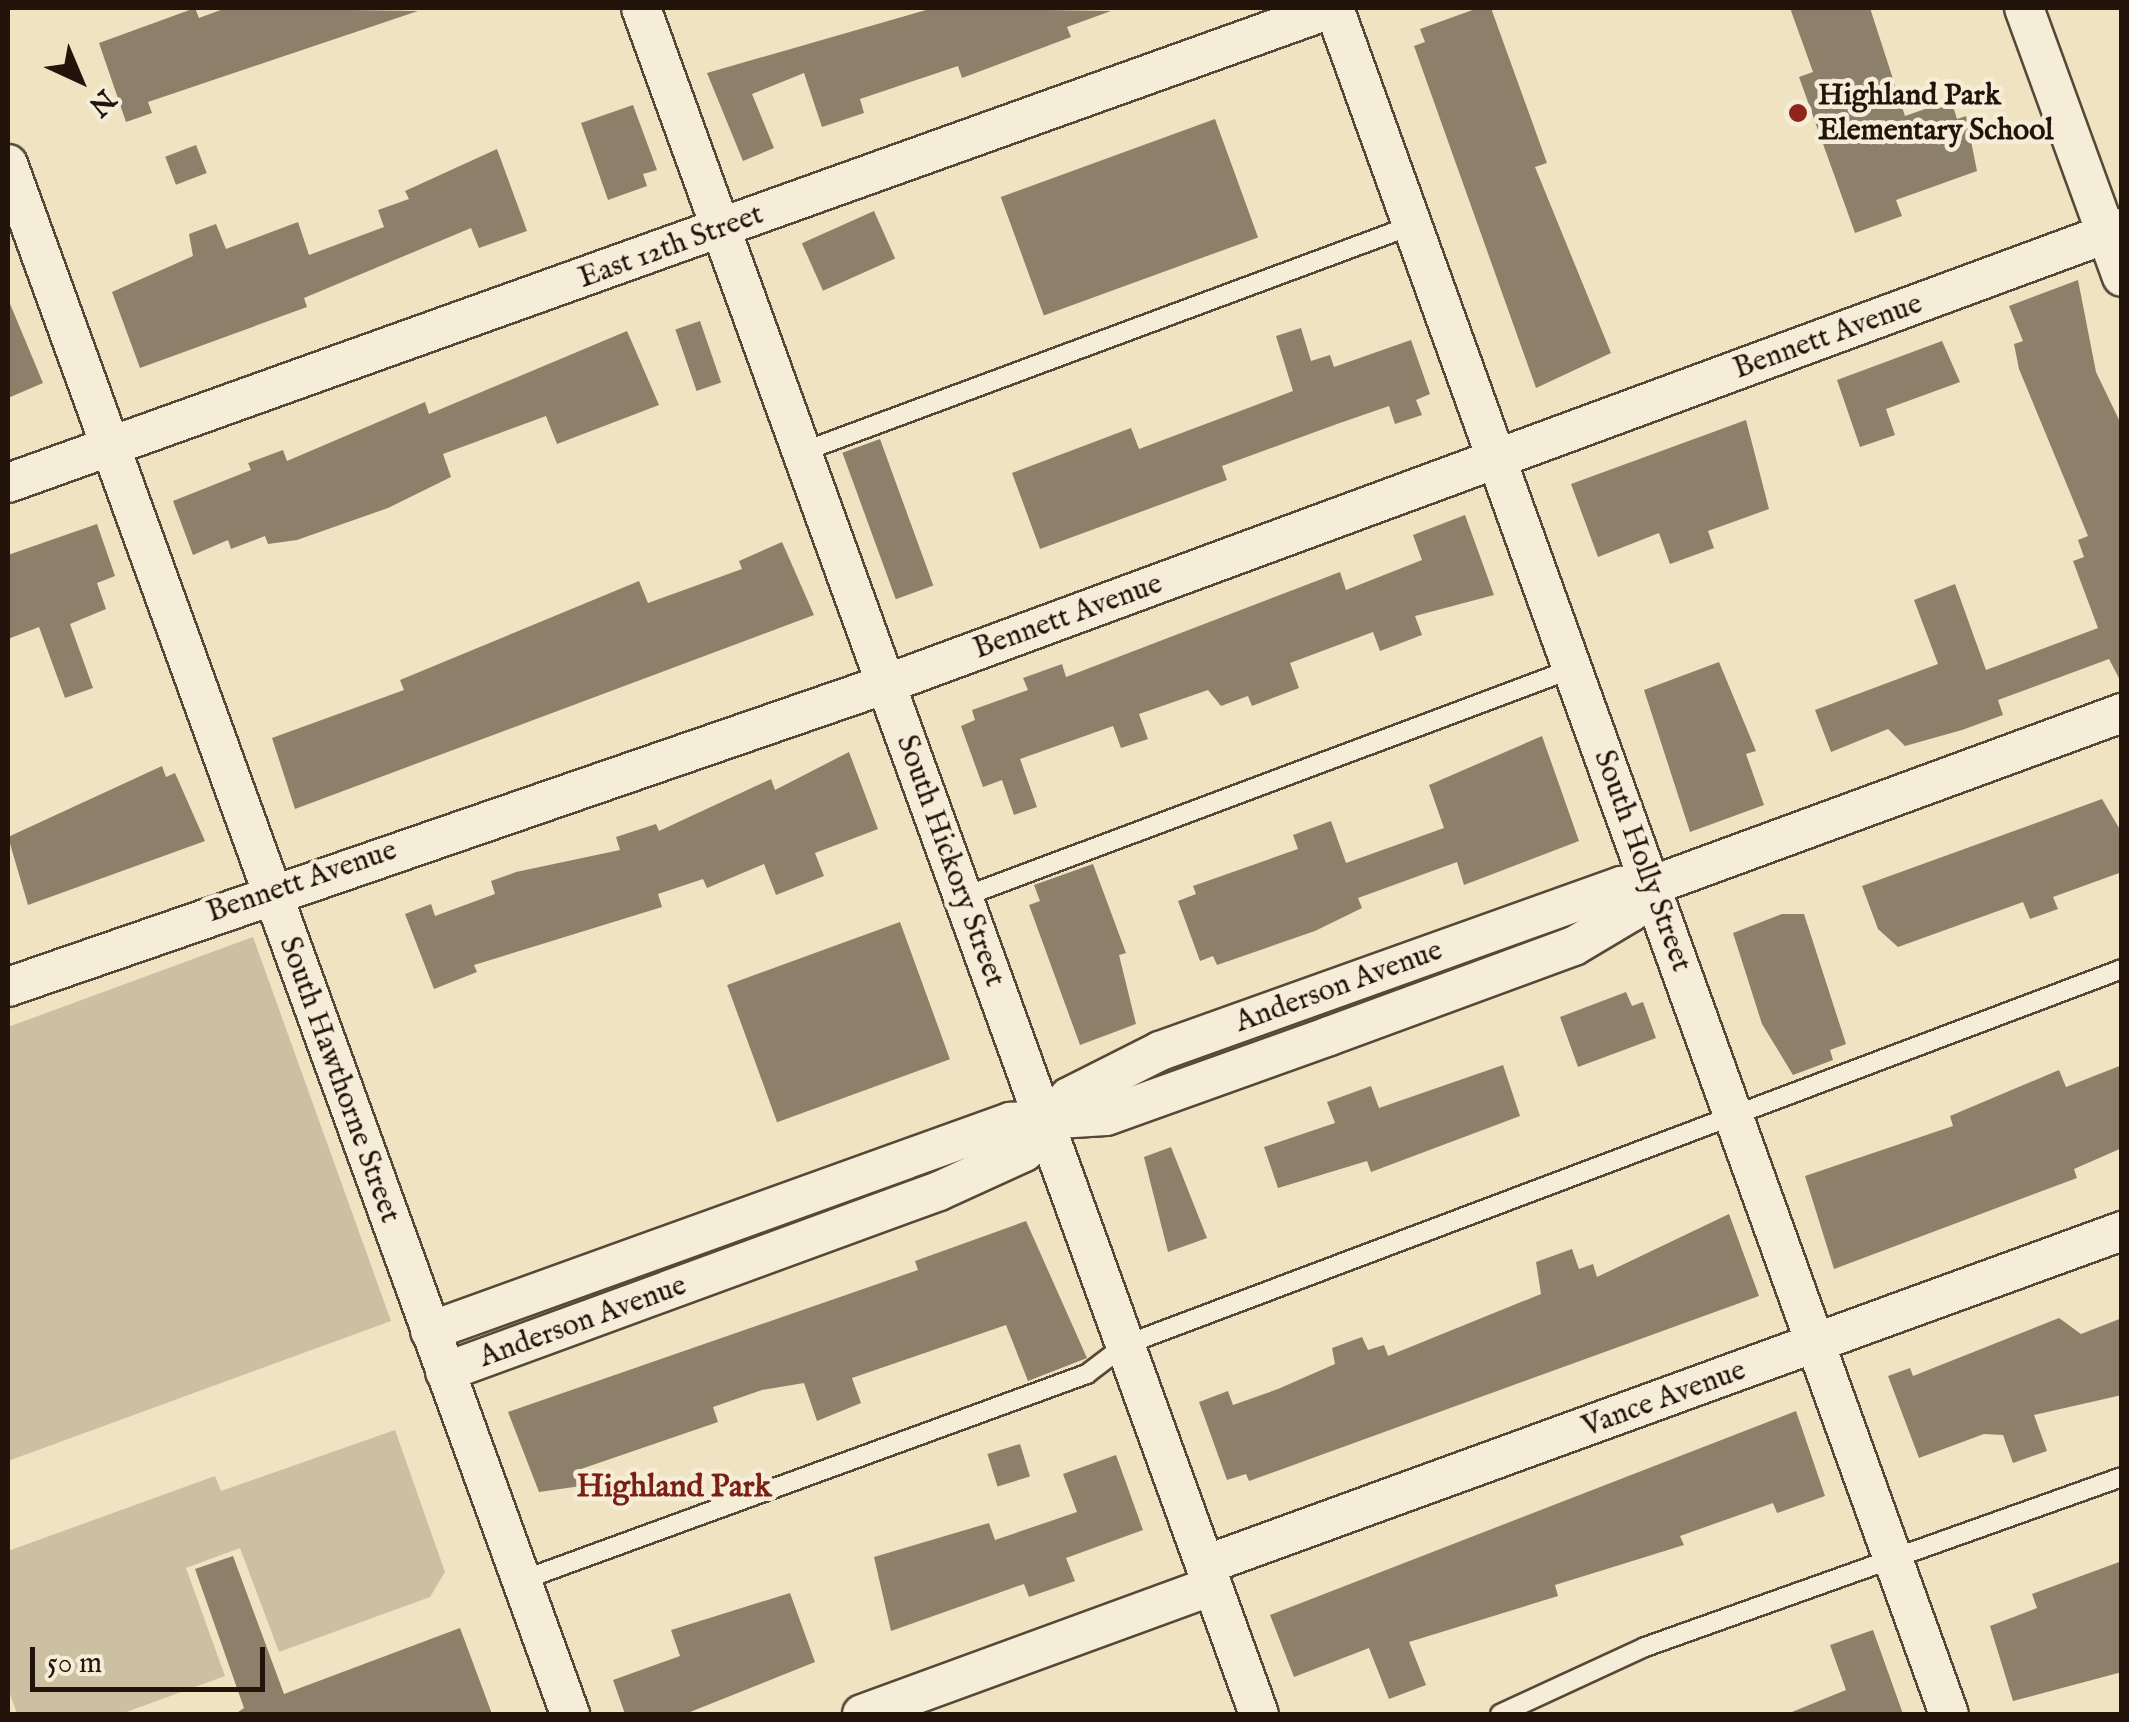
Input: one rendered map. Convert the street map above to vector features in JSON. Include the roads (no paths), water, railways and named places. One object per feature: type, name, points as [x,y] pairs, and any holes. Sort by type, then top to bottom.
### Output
[{"type":"street","name":"South Hickory Street","points":[[641,8],[1259,1714]]},
{"type":"street","name":"East 12th Street","points":[[8,483],[1334,8]]},
{"type":"street","name":"South Holly Street","points":[[1334,8],[1949,1714]]},
{"type":"street","points":[[2024,8],[2114,230],[2122,276]]},
{"type":"street","name":"South Hawthorne Street","points":[[8,164],[570,1714]]},
{"type":"street","name":"Bennett Avenue","points":[[8,988],[271,892],[886,684],[2114,230]]},
{"type":"street","name":"Anderson Avenue","points":[[445,1372],[938,1191],[1024,1152],[1070,1097],[1160,1051],[1621,886],[1651,886],[2122,713]]},
{"type":"street","name":"Anderson Avenue","points":[[430,1331],[1010,1122],[1046,1125]]},
{"type":"street","name":"Vance Avenue","points":[[862,1714],[1209,1575],[2122,1231]]},
{"type":"lane","points":[[802,452],[1412,225]]},
{"type":"lane","points":[[963,897],[1572,669]]},
{"type":"lane","points":[[520,1582],[1087,1374],[1126,1344],[2122,969]]},
{"type":"lane","points":[[1500,1714],[1645,1647],[1893,1563],[2122,1477]]},
{"type":"place","name":"Highland Park Elementary School","points":[[1798,113]]},
{"type":"district","name":"Highland Park","points":[[674,1488]]}]
